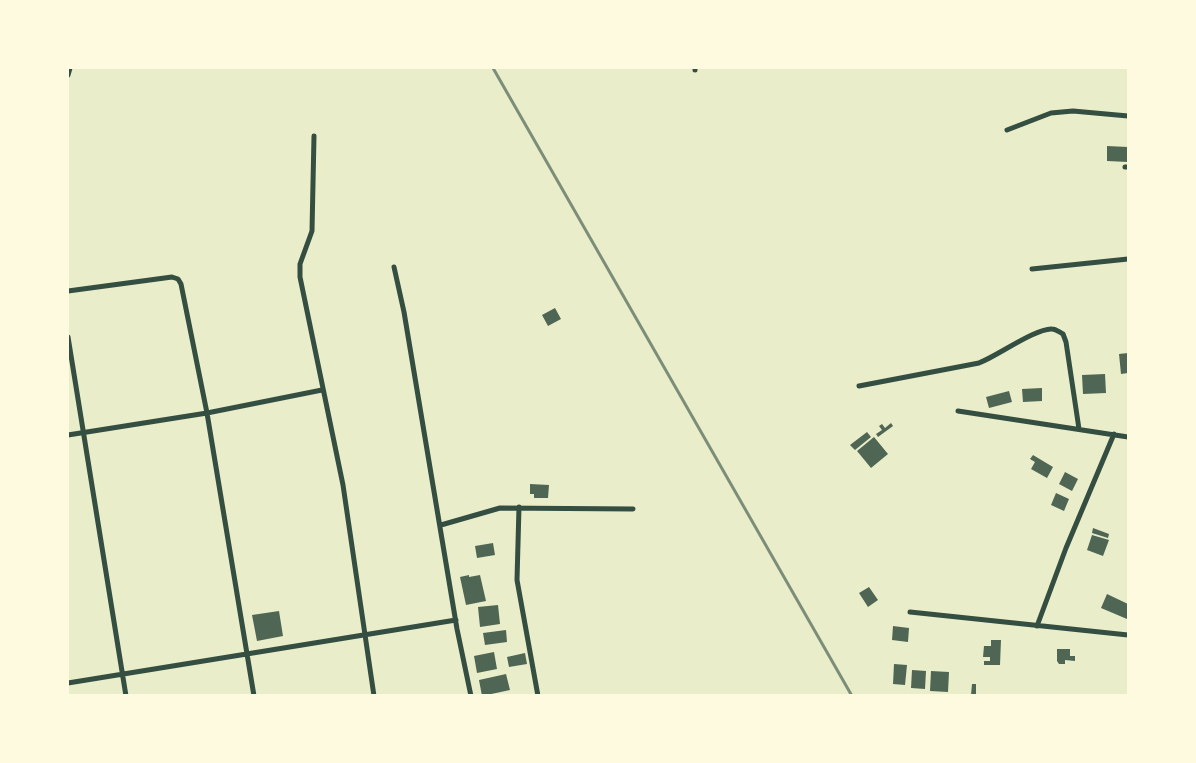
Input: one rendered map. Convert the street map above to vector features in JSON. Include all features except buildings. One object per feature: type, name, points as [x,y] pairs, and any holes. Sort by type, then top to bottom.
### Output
[{"type":"street","points":[[68,75],[70,68]]},
{"type":"street","points":[[1007,130],[1051,113],[1073,111],[1128,116]]},
{"type":"street","points":[[314,136],[312,231],[300,264],[300,277],[343,485],[374,696]]},
{"type":"street","points":[[1032,269],[1128,259]]},
{"type":"street","points":[[394,267],[404,312],[456,620],[471,696]]},
{"type":"street","points":[[68,292],[172,277],[178,279],[181,284],[206,413],[254,696]]},
{"type":"street","points":[[859,386],[979,363],[996,356],[1041,330],[1054,329],[1063,334],[1066,342],[1079,429]]},
{"type":"street","points":[[68,338],[126,696]]},
{"type":"street","points":[[68,435],[206,413],[322,390]]},
{"type":"street","points":[[958,411],[1128,437]]},
{"type":"street","points":[[1037,626],[1066,548],[1114,434]]},
{"type":"street","points":[[519,507],[517,580],[538,696]]},
{"type":"street","points":[[441,525],[500,508],[633,509]]},
{"type":"street","points":[[910,612],[1128,636]]},
{"type":"street","points":[[68,683],[456,620]]},
{"type":"railway","points":[[493,68],[852,696]]}]
